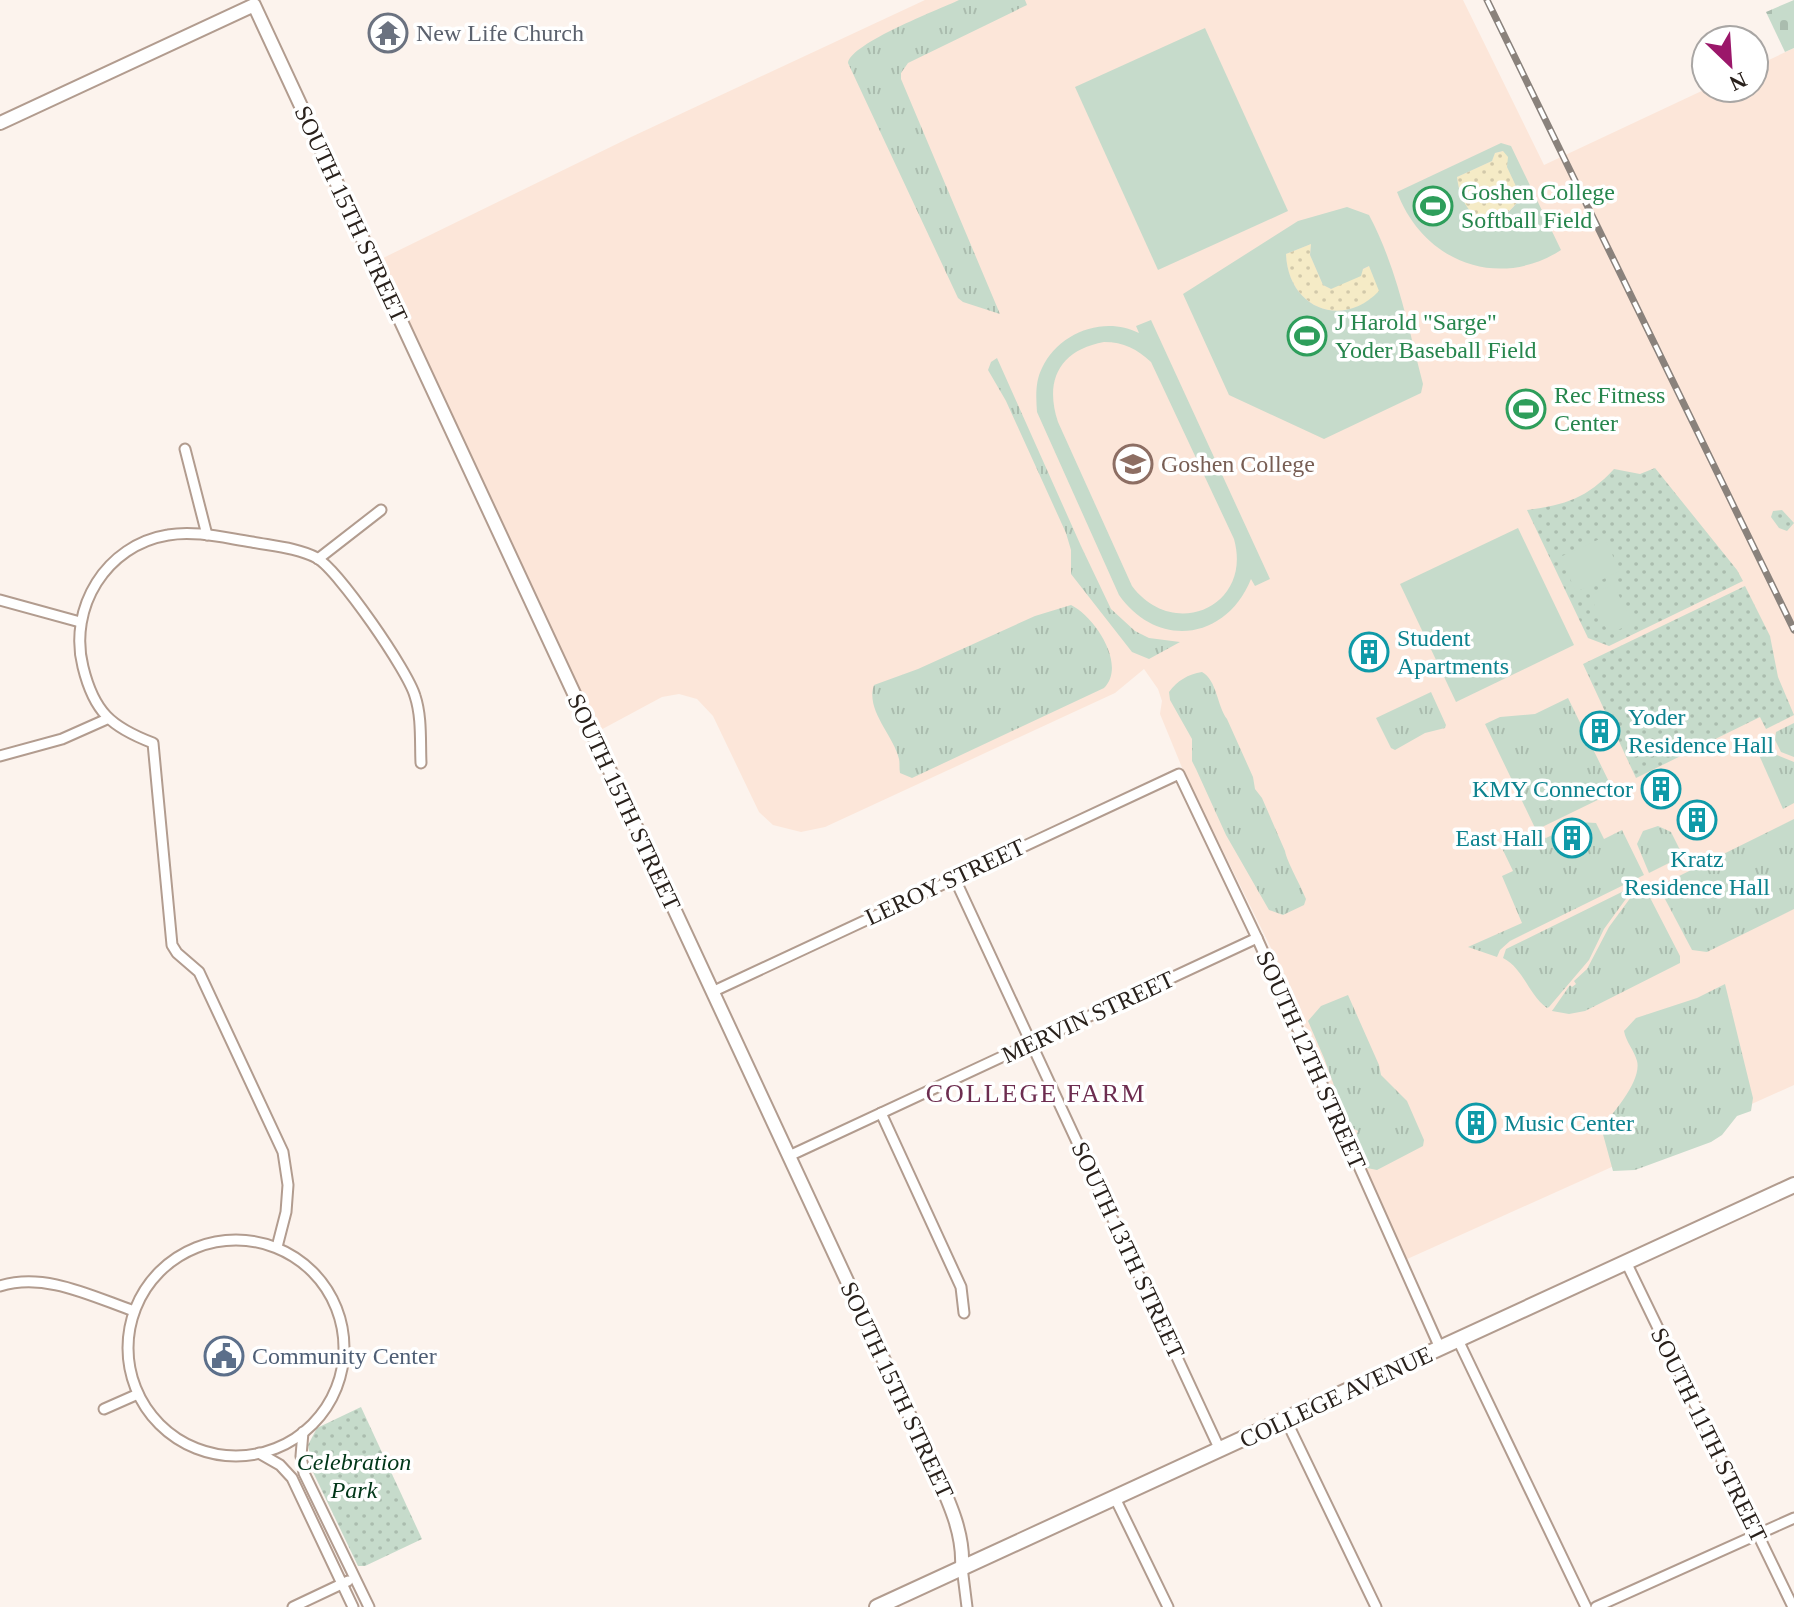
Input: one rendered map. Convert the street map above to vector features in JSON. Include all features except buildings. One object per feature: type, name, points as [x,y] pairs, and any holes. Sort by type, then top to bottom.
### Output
[{"type":"main road","name":"COLLEGE AVENUE","points":[[877,1607],[1794,1185]]},
{"type":"street","points":[[0,123],[258,2]]},
{"type":"street","name":"SOUTH 15TH STREET","points":[[258,2],[944,1492],[962,1545],[962,1584],[967,1607]]},
{"type":"street","points":[[185,449],[207,535]]},
{"type":"street","points":[[318,559],[381,510]]},
{"type":"street","points":[[277,1247],[283,1228],[288,1185],[283,1152],[199,972],[172,945],[153,743],[128,733],[107,719],[96,702],[80,654],[80,622],[89,595],[99,579],[124,553],[167,535],[207,535],[298,551],[318,559],[345,588],[405,673],[415,697],[421,763]]},
{"type":"street","points":[[0,600],[80,622]]},
{"type":"street","points":[[0,756],[62,739],[107,719]]},
{"type":"street","name":"LEROY STREET","points":[[712,992],[1179,774]]},
{"type":"street","name":"SOUTH 12TH STREET","points":[[1179,774],[1257,938],[1440,1348]]},
{"type":"street","name":"SOUTH 13TH STREET","points":[[954,877],[1220,1450]]},
{"type":"street","name":"MERVIN STREET","points":[[789,1156],[1257,938]]},
{"type":"street","points":[[881,1113],[961,1287],[964,1313]]},
{"type":"street","points":[[233,1239],[277,1247],[303,1262],[332,1297],[342,1327],[344,1359],[337,1387],[323,1411],[303,1432],[284,1445],[237,1456],[194,1448],[158,1423],[138,1394],[127,1353],[128,1332],[134,1311],[148,1284],[183,1253],[199,1246],[233,1239]]},
{"type":"street","name":"SOUTH 11TH STREET","points":[[1626,1262],[1793,1607]]},
{"type":"street","points":[[0,1286],[26,1281],[47,1282],[134,1311]]},
{"type":"street","points":[[1458,1340],[1586,1607]]},
{"type":"street","points":[[104,1409],[138,1394]]},
{"type":"street","points":[[1286,1420],[1376,1607]]},
{"type":"street","points":[[303,1432],[301,1456],[304,1473],[369,1607]]},
{"type":"street","points":[[259,1453],[280,1465],[292,1478],[353,1607]]},
{"type":"street","points":[[1115,1498],[1168,1607]]},
{"type":"street","points":[[1596,1607],[1794,1518]]},
{"type":"street","points":[[293,1607],[354,1578]]},
{"type":"shaded area","name":"Goshen College","points":[[925,0],[1463,0],[1544,165],[1690,96],[1690,104],[1770,104],[1770,59],[1794,48],[1794,1085],[1405,1260],[1274,954],[1183,770],[1160,714],[1162,701],[1158,689],[1144,669],[1115,693],[825,827],[801,832],[773,825],[759,812],[713,716],[697,699],[679,694],[662,697],[595,733],[381,259],[629,138]]},
{"type":"green space","points":[[959,0],[1025,0],[1027,5],[908,63],[901,73],[901,79],[1000,314],[958,298],[848,63],[853,55],[879,37]]},
{"type":"green space","points":[[1794,0],[1794,48],[1785,52],[1766,12]]},
{"type":"green space","points":[[1205,28],[1288,211],[1158,270],[1075,87]]},
{"type":"green space","name":"Goshen College Softball Field","points":[[1501,143],[1511,146],[1561,250],[1537,262],[1512,268],[1488,268],[1465,262],[1443,251],[1425,236],[1409,216],[1397,192]],"holes":[[[1503,151],[1508,157],[1507,167],[1521,197],[1501,217],[1491,220],[1481,218],[1465,204],[1457,177],[1492,161],[1495,153]]]},
{"type":"green space","name":"J Harold \"Sarge\" Yoder Baseball Field","points":[[1347,207],[1369,215],[1394,276],[1423,384],[1421,393],[1324,439],[1229,395],[1183,294],[1298,221]],"holes":[[[1311,244],[1310,255],[1323,285],[1331,289],[1361,276],[1363,269],[1369,266],[1379,291],[1364,303],[1349,309],[1334,311],[1319,307],[1296,288],[1289,273],[1286,254]]]},
{"type":"green space","points":[[1151,320],[1270,579],[1255,586],[1251,579],[1240,600],[1225,615],[1208,626],[1190,630],[1171,630],[1152,624],[1119,595],[1037,412],[1036,390],[1040,373],[1059,345],[1070,337],[1097,327],[1125,328],[1139,333],[1136,326]],"holes":[[[1104,342],[1130,347],[1151,362],[1234,539],[1237,563],[1232,583],[1221,598],[1206,609],[1187,613],[1168,611],[1149,603],[1132,586],[1058,422],[1053,393],[1059,369],[1076,352]]]},
{"type":"green space","points":[[997,358],[1111,609],[1135,631],[1149,638],[1180,642],[1149,659],[1132,652],[1071,574],[1071,550],[1066,533],[1006,401],[988,370]]},
{"type":"green space","points":[[1655,468],[1743,581],[1609,646],[1588,638],[1527,510],[1553,506],[1575,498],[1594,487],[1614,469],[1640,474]]},
{"type":"green space","points":[[1782,510],[1794,523],[1787,531],[1779,528],[1771,517],[1773,511]]},
{"type":"green space","points":[[1518,528],[1574,645],[1456,702],[1400,584]]},
{"type":"green space","points":[[1604,537],[1620,571],[1576,592],[1560,557]]},
{"type":"green space","points":[[1613,584],[1633,623],[1609,634],[1590,596]]},
{"type":"green space","points":[[1745,586],[1770,636],[1778,677],[1794,715],[1766,729],[1760,717],[1636,778],[1583,664]]},
{"type":"green space","points":[[1071,605],[1090,620],[1105,642],[1112,667],[1104,688],[912,778],[900,773],[896,750],[873,704],[874,685],[918,669],[1035,616]]},
{"type":"green space","points":[[1202,672],[1214,687],[1253,777],[1255,789],[1262,798],[1306,899],[1304,905],[1283,915],[1269,910],[1226,835],[1192,761],[1192,739],[1170,700],[1169,692],[1176,685],[1188,676]]},
{"type":"green space","points":[[1431,692],[1445,728],[1425,733],[1395,750],[1391,748],[1376,718]]},
{"type":"green space","points":[[1568,698],[1614,792],[1536,830],[1485,724],[1500,717],[1535,714]]},
{"type":"green space","points":[[1794,723],[1794,757],[1781,752],[1775,740],[1776,732]]},
{"type":"green space","points":[[1755,746],[1794,762],[1794,803],[1783,809]]},
{"type":"green space","points":[[1794,819],[1794,909],[1707,952],[1692,950],[1665,899],[1663,892],[1667,882]]},
{"type":"green space","points":[[1579,822],[1596,823],[1604,839],[1622,830],[1644,875],[1510,941],[1497,957],[1468,947],[1522,923],[1502,876],[1513,871],[1500,844],[1530,831],[1546,838]]},
{"type":"green space","points":[[1658,826],[1671,832],[1683,856],[1649,873],[1637,844],[1643,831]]},
{"type":"green space","points":[[1642,882],[1680,956],[1680,963],[1585,1011],[1569,1014],[1552,1011],[1570,985],[1576,984],[1574,981],[1587,969],[1609,927]]},
{"type":"green space","points":[[1636,885],[1604,929],[1589,960],[1547,1008],[1516,968],[1503,958],[1506,949]]},
{"type":"green space","points":[[1725,984],[1753,1098],[1751,1111],[1737,1116],[1722,1135],[1711,1142],[1635,1170],[1613,1171],[1601,1127],[1626,1096],[1637,1069],[1636,1057],[1624,1031],[1636,1018],[1697,998]]},
{"type":"green space","points":[[1348,995],[1381,1075],[1407,1101],[1424,1140],[1423,1146],[1377,1170],[1367,1168],[1355,1139],[1358,1131],[1350,1127],[1347,1121],[1308,1021],[1321,1006]]},
{"type":"green space","name":"Celebration Park","points":[[361,1407],[422,1539],[365,1566],[358,1566],[313,1472],[308,1445],[317,1428]]},
{"type":"sand","points":[[1504,151],[1509,158],[1507,167],[1521,197],[1500,217],[1480,219],[1465,205],[1457,177],[1492,161],[1495,153]]},
{"type":"sand","points":[[1311,244],[1310,255],[1323,285],[1331,289],[1369,266],[1380,291],[1365,303],[1334,311],[1307,300],[1296,288],[1289,273],[1286,254]]},
{"type":"railway","points":[[1487,0],[1794,630]]},
{"type":"place","name":"New Life Church","points":[[388,33]]},
{"type":"place","name":"Goshen College Softball Field","points":[[1433,206]]},
{"type":"place","name":"J Harold \"Sarge\" Yoder Baseball Field","points":[[1307,336]]},
{"type":"place","name":"Rec Fitness Center","points":[[1526,409]]},
{"type":"place","name":"Goshen College","points":[[1133,464]]},
{"type":"place","name":"Student Apartments","points":[[1369,652]]},
{"type":"place","name":"Yoder Residence Hall","points":[[1600,731]]},
{"type":"place","name":"KMY Connector","points":[[1661,789]]},
{"type":"place","name":"Kratz Residence Hall","points":[[1697,820]]},
{"type":"place","name":"East Hall","points":[[1572,838]]},
{"type":"place","name":"Music Center","points":[[1476,1123]]},
{"type":"place","name":"Community Center","points":[[224,1356]]},
{"type":"district","name":"COLLEGE FARM","points":[[1036,1093]]}]
